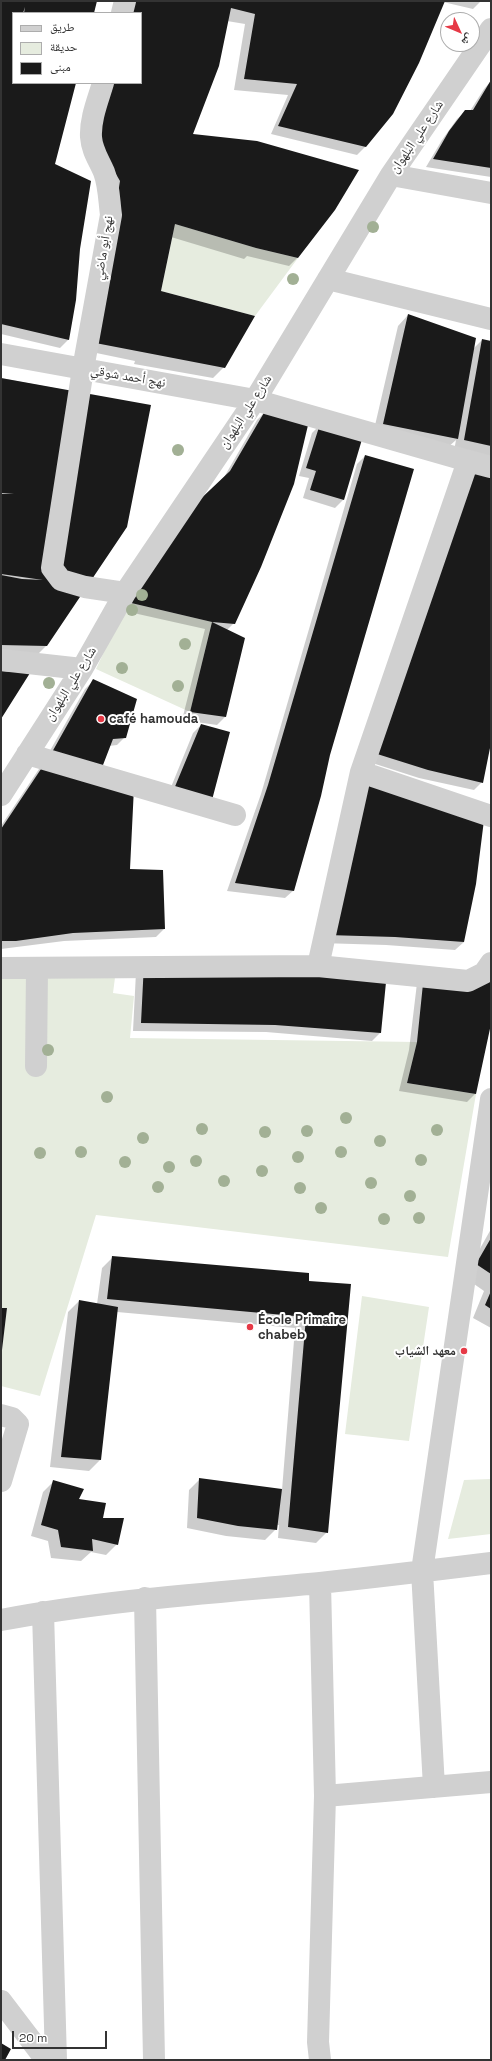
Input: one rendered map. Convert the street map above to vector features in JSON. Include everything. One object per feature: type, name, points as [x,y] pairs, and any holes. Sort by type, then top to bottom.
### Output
[{"type":"street","points":[[122,12],[125,1]]},
{"type":"street","name":"شارع علي البلهوان","points":[[1,794],[82,669],[125,593],[255,400],[392,175],[491,29]]},
{"type":"street","name":"نهج أبو ماضي","points":[[103,84],[92,122],[91,136],[94,154],[104,171],[109,191],[111,215],[83,369],[52,568],[61,580],[85,587],[125,593]]},
{"type":"street","points":[[392,175],[491,193]]},
{"type":"street","points":[[328,279],[491,319]]},
{"type":"street","name":"نهج أحمد شوقي","points":[[1,354],[255,400],[491,467]]},
{"type":"street","points":[[318,966],[361,772],[468,461]]},
{"type":"street","points":[[1,660],[82,669]]},
{"type":"street","points":[[27,754],[235,815]]},
{"type":"street","points":[[361,772],[491,816]]},
{"type":"street","points":[[1,968],[38,969],[318,966],[468,981],[484,973],[491,963]]},
{"type":"street","points":[[36,1066],[38,969]]},
{"type":"street","points":[[434,1787],[422,1571],[491,1098]]},
{"type":"street","points":[[1,1415],[12,1418],[18,1424],[1,1481]]},
{"type":"street","points":[[1,1620],[43,1612],[145,1598],[320,1583],[491,1563]]},
{"type":"street","points":[[320,1583],[325,1796],[318,2042],[320,2060]]},
{"type":"street","points":[[145,1598],[154,2060]]},
{"type":"street","points":[[43,1612],[56,2060]]},
{"type":"street","points":[[325,1796],[491,1782]]},
{"type":"street","points":[[2,2005],[46,2060]]},
{"type":"green space","points":[[175,224],[256,248],[298,258],[255,316],[161,291]]},
{"type":"green space","points":[[127,602],[212,622],[190,712],[96,669]]},
{"type":"green space","points":[[116,970],[113,993],[134,996],[130,1038],[417,1042],[407,1083],[476,1094],[448,1257],[96,1215],[40,1396],[1,1386],[1,1358],[7,1308],[1,1308],[1,974]]},
{"type":"green space","points":[[362,1296],[429,1307],[409,1441],[345,1434]]},
{"type":"green space","points":[[491,1479],[491,1534],[448,1539],[464,1480]]},
{"type":"building","points":[[1,1],[97,1],[94,12],[24,12],[25,7],[23,12],[12,12],[12,84],[76,84],[55,164],[91,181],[80,249],[76,300],[69,340],[1,324]]},
{"type":"building","points":[[123,1],[445,1],[419,63],[393,114],[366,147],[278,126],[297,84],[244,79],[255,14],[231,8],[219,66],[193,134],[257,141],[359,170],[335,210],[298,258],[256,248],[175,224],[161,291],[255,316],[225,368],[85,341],[115,212],[120,181],[93,134],[105,84],[142,84],[142,12],[122,12]]},
{"type":"building","points":[[491,80],[491,168],[433,159],[449,131],[465,110],[473,110]]},
{"type":"building","points":[[408,314],[476,338],[458,439],[383,424]]},
{"type":"building","points":[[482,339],[491,341],[491,446],[464,440]]},
{"type":"building","points":[[1,378],[151,405],[127,527],[47,646],[1,645],[1,575],[22,579],[43,580],[1,574],[1,494],[14,494],[1,493]]},
{"type":"building","points":[[265,411],[309,421],[294,484],[261,567],[235,624],[212,622],[127,602],[173,525],[230,471]]},
{"type":"building","points":[[320,424],[363,436],[344,500],[310,490],[316,471],[306,468]]},
{"type":"building","points":[[365,455],[414,469],[330,755],[321,796],[294,891],[235,883],[268,785]]},
{"type":"building","points":[[464,457],[491,464],[491,743],[483,783],[428,770],[374,753]]},
{"type":"building","points":[[212,622],[245,638],[226,717],[190,712]]},
{"type":"building","points":[[1,671],[30,673],[1,719]]},
{"type":"building","points":[[93,679],[137,699],[126,738],[113,739],[103,765],[83,769],[134,787],[130,869],[163,870],[165,929],[73,933],[16,941],[1,941],[1,829],[51,754]]},
{"type":"building","points":[[201,724],[230,732],[212,800],[174,789]]},
{"type":"building","points":[[369,779],[485,812],[476,884],[464,942],[395,937],[327,935]]},
{"type":"building","points":[[144,963],[387,972],[381,1033],[275,1025],[141,1023]]},
{"type":"building","points":[[424,974],[491,975],[491,1024],[476,1094],[407,1083],[417,1042]]},
{"type":"building","points":[[491,1238],[491,1274],[476,1264]]},
{"type":"building","points":[[112,1256],[309,1273],[309,1281],[351,1284],[328,1533],[288,1527],[306,1317],[107,1299]]},
{"type":"building","points":[[491,1291],[491,1309],[485,1305]]},
{"type":"building","points":[[79,1300],[118,1307],[101,1460],[61,1457]]},
{"type":"building","points":[[1,1308],[7,1308],[2,1350],[1,1350]]},
{"type":"building","points":[[199,1478],[282,1489],[277,1530],[238,1526],[197,1518]]},
{"type":"building","points":[[53,1480],[84,1489],[79,1499],[106,1503],[103,1518],[124,1518],[118,1545],[92,1539],[93,1551],[61,1547],[58,1530],[41,1525]]},
{"type":"building","points":[[1,2043],[11,2049],[5,2060],[1,2060]]},
{"type":"place","name":"café hamouda","points":[[101,719]]},
{"type":"place","name":"École Primaire chabeb","points":[[250,1327]]},
{"type":"place","name":"معهد الشياب","points":[[464,1351]]}]
